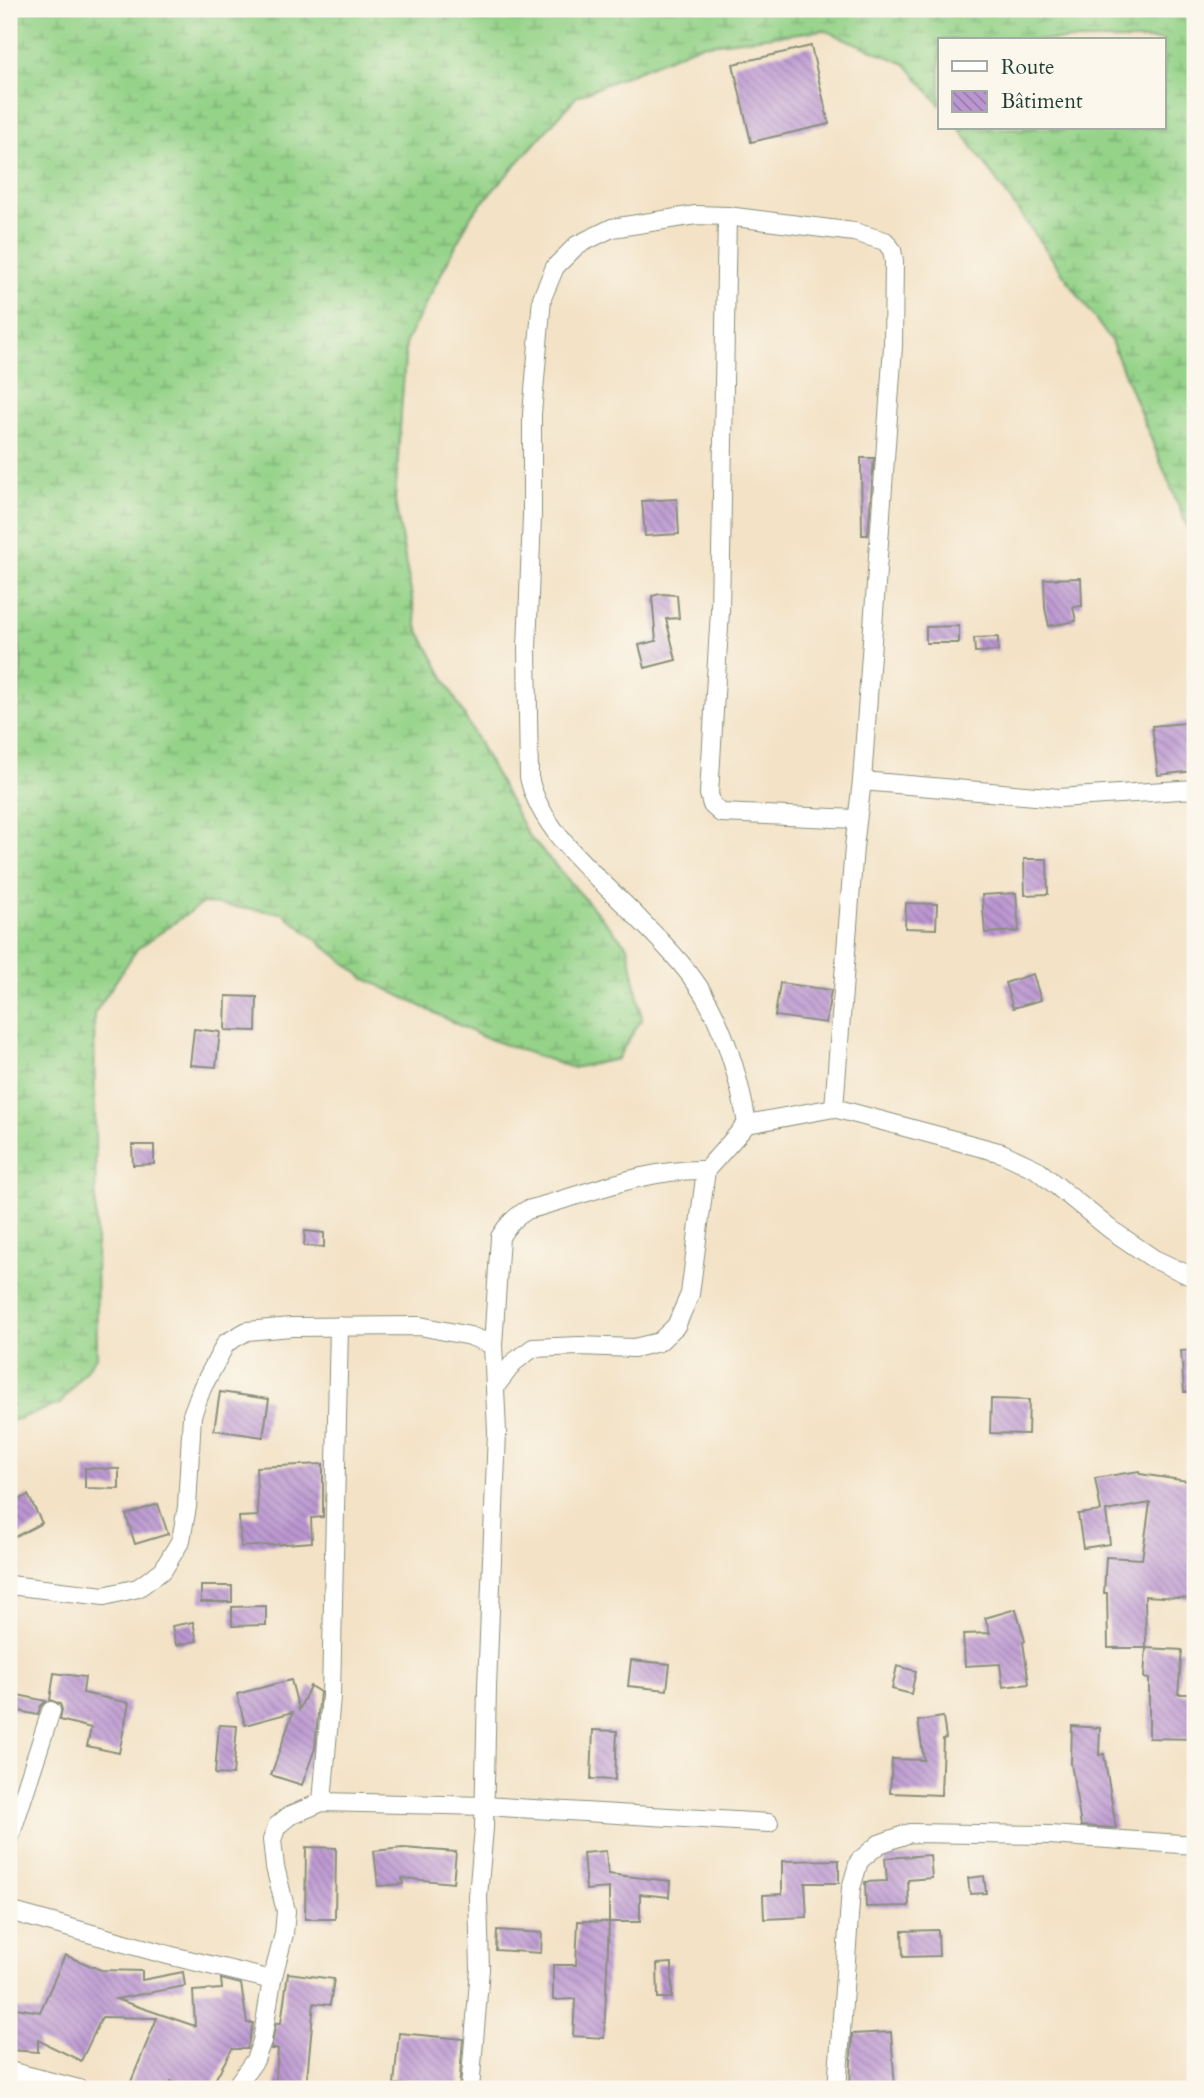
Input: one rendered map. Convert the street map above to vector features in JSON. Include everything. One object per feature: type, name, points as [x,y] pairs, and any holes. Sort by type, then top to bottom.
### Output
[{"type":"street","points":[[747,1124],[732,1057],[710,1005],[645,924],[580,859],[545,817],[533,796],[529,778],[527,648],[532,516],[532,414],[542,298],[555,267],[577,245],[612,228],[696,215],[727,216],[855,232],[885,241],[892,250],[893,346],[862,781],[856,819],[834,1108]]},
{"type":"street","points":[[727,216],[720,611],[709,794],[712,806],[721,813],[856,819]]},
{"type":"street","points":[[862,781],[1059,798],[1195,789]]},
{"type":"street","points":[[495,1387],[514,1362],[533,1348],[634,1348],[659,1342],[676,1326],[690,1294],[706,1170],[747,1124],[834,1108],[1013,1158],[1036,1169],[1110,1229],[1154,1259],[1195,1278]]},
{"type":"street","points":[[470,2089],[480,1969],[478,1896],[485,1806],[497,1432],[493,1345],[500,1237],[506,1226],[527,1210],[642,1177],[680,1169],[706,1170]]},
{"type":"street","points":[[9,1585],[104,1596],[138,1588],[163,1570],[181,1540],[187,1507],[192,1415],[202,1388],[226,1343],[247,1332],[340,1326],[420,1326],[470,1336],[493,1345]]},
{"type":"street","points":[[322,1802],[331,1696],[340,1326]]},
{"type":"street","points":[[9,1840],[51,1711]]},
{"type":"street","points":[[234,2089],[255,2060],[262,2041],[272,1980],[284,1934],[286,1911],[275,1867],[272,1840],[277,1826],[289,1816],[322,1802],[485,1806],[769,1823]]},
{"type":"street","points":[[837,2089],[851,1888],[859,1861],[879,1844],[910,1833],[1050,1835],[1195,1844]]},
{"type":"street","points":[[9,1911],[168,1955],[272,1980]]},
{"type":"street","points":[[9,2071],[79,2089]]},
{"type":"green space","points":[[9,9],[1195,9],[1195,534],[1188,529],[1111,341],[960,130],[1166,130],[1166,38],[938,38],[938,103],[906,64],[824,30],[700,45],[577,96],[472,214],[406,342],[395,501],[417,627],[528,835],[628,947],[642,1018],[617,1059],[573,1068],[483,1037],[364,978],[283,913],[203,903],[137,949],[94,1014],[97,1355],[60,1404],[12,1421],[9,1419],[9,796],[21,664],[9,545]]},
{"type":"building","points":[[811,46],[829,124],[751,142],[733,64]]},
{"type":"building","points":[[861,458],[874,458],[868,535],[862,535]]},
{"type":"building","points":[[677,499],[679,534],[645,536],[642,501]]},
{"type":"building","points":[[1081,578],[1082,606],[1073,607],[1076,621],[1049,626],[1044,579]]},
{"type":"building","points":[[677,595],[679,618],[666,619],[676,660],[645,668],[639,645],[656,641],[652,596]]},
{"type":"building","points":[[959,626],[959,643],[926,643],[926,627]]},
{"type":"building","points":[[998,637],[998,651],[975,652],[974,638]]},
{"type":"building","points":[[1195,722],[1195,771],[1158,775],[1152,726]]},
{"type":"building","points":[[1024,859],[1047,859],[1048,894],[1025,895]]},
{"type":"building","points":[[1016,893],[1019,931],[985,933],[982,895]]},
{"type":"building","points":[[906,903],[937,904],[936,929],[905,928]]},
{"type":"building","points":[[1033,974],[1041,1000],[1013,1008],[1005,983]]},
{"type":"building","points":[[780,983],[831,990],[826,1023],[775,1016]]},
{"type":"building","points":[[226,996],[257,997],[256,1031],[225,1030]]},
{"type":"building","points":[[194,1029],[220,1032],[216,1067],[190,1065]]},
{"type":"building","points":[[132,1145],[154,1145],[154,1164],[133,1165]]},
{"type":"building","points":[[305,1231],[324,1233],[324,1247],[304,1246]]},
{"type":"building","points":[[1195,1350],[1195,1392],[1184,1392],[1181,1351]]},
{"type":"building","points":[[220,1392],[269,1399],[263,1437],[214,1430]]},
{"type":"building","points":[[991,1399],[1029,1400],[1028,1434],[990,1433]]},
{"type":"building","points":[[323,1464],[323,1517],[311,1518],[312,1542],[241,1547],[239,1517],[258,1516],[256,1467]]},
{"type":"building","points":[[85,1468],[119,1469],[119,1489],[85,1488]]},
{"type":"building","points":[[1139,1471],[1140,1474],[1195,1482],[1195,1599],[1145,1596],[1146,1648],[1108,1648],[1107,1593],[1104,1593],[1106,1557],[1142,1559],[1150,1503],[1106,1511],[1110,1544],[1083,1548],[1078,1514],[1101,1511],[1095,1478]]},
{"type":"building","points":[[28,1495],[42,1523],[9,1540],[9,1505]]},
{"type":"building","points":[[158,1504],[168,1534],[135,1544],[126,1515]]},
{"type":"building","points":[[201,1586],[232,1586],[232,1602],[201,1602]]},
{"type":"building","points":[[266,1606],[266,1625],[232,1626],[232,1607]]},
{"type":"building","points":[[1016,1609],[1025,1641],[1029,1684],[1003,1687],[1000,1664],[965,1666],[963,1634],[990,1633],[985,1618]]},
{"type":"building","points":[[193,1622],[197,1641],[176,1645],[172,1626]]},
{"type":"building","points":[[1146,1648],[1182,1650],[1178,1694],[1195,1694],[1195,1739],[1149,1738],[1149,1679],[1144,1678]]},
{"type":"building","points":[[631,1660],[670,1664],[667,1690],[628,1686]]},
{"type":"building","points":[[897,1666],[916,1671],[911,1694],[892,1689]]},
{"type":"building","points":[[54,1673],[85,1677],[83,1693],[129,1703],[119,1753],[87,1746],[91,1728],[60,1720],[60,1704],[50,1700]]},
{"type":"building","points":[[291,1680],[299,1710],[310,1686],[320,1692],[315,1748],[302,1785],[271,1775],[293,1712],[245,1725],[237,1694]]},
{"type":"building","points":[[9,1693],[46,1701],[40,1707],[38,1715],[9,1709]]},
{"type":"building","points":[[943,1717],[946,1738],[943,1739],[941,1795],[890,1793],[892,1759],[924,1760],[918,1721]]},
{"type":"building","points":[[219,1725],[237,1726],[233,1775],[215,1774]]},
{"type":"building","points":[[1072,1726],[1100,1728],[1099,1755],[1104,1754],[1116,1828],[1081,1826],[1071,1763]]},
{"type":"building","points":[[593,1730],[617,1731],[615,1780],[591,1779]]},
{"type":"building","points":[[306,1847],[336,1848],[335,1919],[305,1919]]},
{"type":"building","points":[[403,1848],[456,1852],[453,1883],[402,1878],[403,1884],[378,1886],[374,1851]]},
{"type":"building","points":[[606,1851],[608,1874],[670,1881],[669,1897],[640,1894],[640,1922],[609,1922],[609,1888],[586,1890],[583,1853]]},
{"type":"building","points":[[930,1855],[932,1878],[908,1880],[909,1906],[866,1907],[865,1882],[887,1881],[885,1858]]},
{"type":"building","points":[[839,1860],[839,1883],[805,1883],[807,1917],[764,1919],[763,1895],[782,1894],[782,1861]]},
{"type":"building","points":[[984,1876],[986,1893],[970,1894],[968,1878]]},
{"type":"building","points":[[578,1921],[609,1922],[604,2038],[573,2036],[575,1999],[553,2000],[553,1965],[576,1965]]},
{"type":"building","points":[[497,1930],[542,1933],[541,1953],[496,1950]]},
{"type":"building","points":[[938,1930],[939,1956],[903,1957],[902,1931]]},
{"type":"building","points":[[65,1955],[101,1970],[142,1971],[142,1980],[183,1972],[185,1986],[116,1999],[195,2026],[193,1991],[222,1989],[221,1979],[241,1984],[247,2023],[253,2023],[247,2049],[232,2049],[210,2089],[187,2089],[171,2081],[168,2089],[128,2089],[157,2018],[102,2017],[81,2061],[38,2040],[38,2052],[9,2050],[9,2007],[40,2012]]},
{"type":"building","points":[[672,1963],[672,1998],[658,1998],[657,1964]]},
{"type":"building","points":[[288,1973],[334,1979],[330,2005],[314,2003],[306,2089],[275,2089],[278,2049],[271,2049],[276,2023],[281,2023]]},
{"type":"building","points":[[891,2032],[895,2089],[850,2089],[852,2034]]},
{"type":"building","points":[[399,2033],[463,2039],[459,2089],[394,2084]]}]
